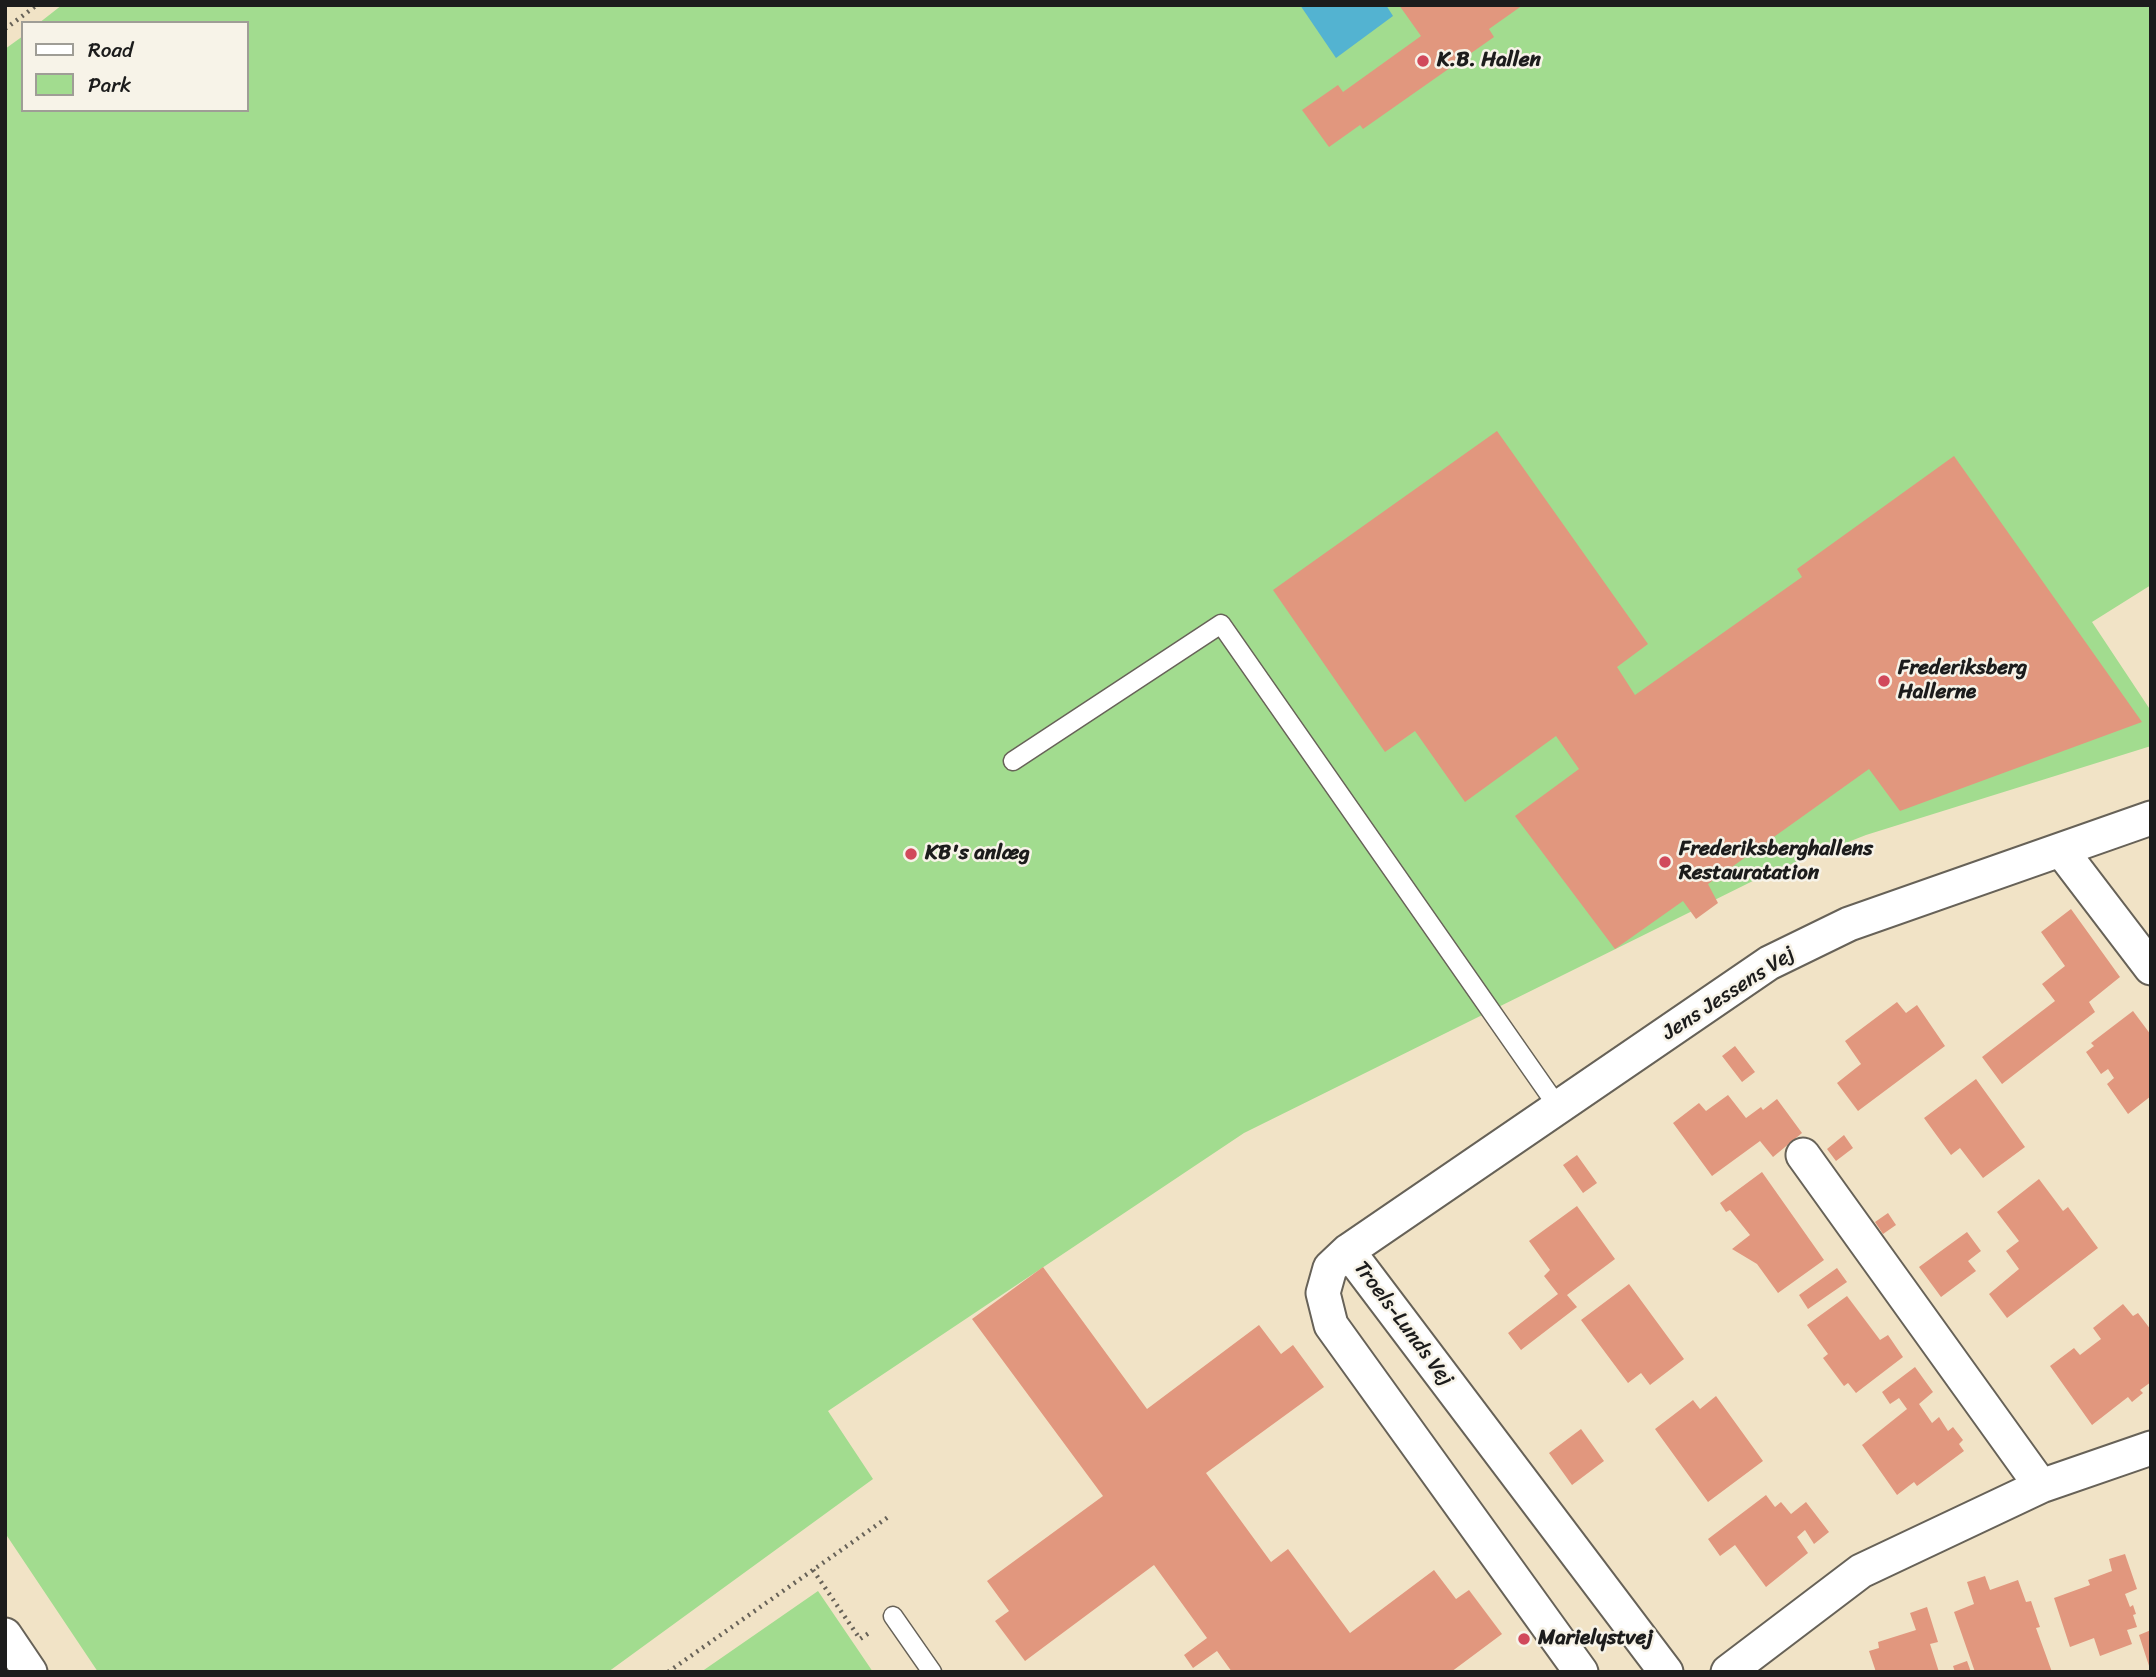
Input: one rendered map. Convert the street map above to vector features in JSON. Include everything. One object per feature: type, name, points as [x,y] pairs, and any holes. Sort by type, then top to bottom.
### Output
[{"type":"street","name":"Jens Jessens Vej","points":[[1348,1251],[1769,963],[1849,924],[2151,818]]},
{"type":"street","points":[[2061,849],[2151,968]]},
{"type":"street","points":[[1803,1155],[2041,1486]]},
{"type":"street","name":"Troels-Lunds Vej","points":[[1581,1672],[1331,1325],[1323,1293],[1330,1268],[1348,1251],[1666,1672]]},
{"type":"street","points":[[1727,1672],[1861,1571],[2041,1486],[2151,1448]]},
{"type":"street","points":[[5,1635],[30,1672]]},
{"type":"lane","points":[[1013,761],[1221,624],[1558,1107]]},
{"type":"lane","points":[[893,1616],[932,1672]]},
{"type":"path","points":[[5,29],[37,5]]},
{"type":"path","points":[[668,1672],[891,1515]]},
{"type":"path","points":[[813,1570],[860,1639],[893,1616]]},
{"type":"green space","name":"KB's anlæg","points":[[62,5],[2151,5],[2151,585],[2092,622],[2151,711],[2151,746],[1866,835],[1769,873],[1244,1133],[828,1411],[873,1479],[608,1672],[98,1672],[5,1533],[5,49],[21,37],[21,112],[248,112],[248,21],[42,21]]},
{"type":"green space","points":[[818,1591],[873,1672],[701,1672]]},
{"type":"water","points":[[1300,5],[1386,5],[1393,16],[1336,58]]},
{"type":"building","name":"K.B. Hallen","points":[[1399,5],[1523,5],[1489,29],[1494,37],[1363,129],[1360,125],[1329,147],[1302,110],[1338,85],[1343,92],[1421,36]]},
{"type":"building","name":"Frederiksberg Hallerne","points":[[1497,431],[1648,644],[1617,667],[1635,695],[1802,577],[1797,569],[1954,456],[2142,722],[1900,811],[1869,769],[1708,884],[1718,903],[1696,919],[1683,901],[1615,949],[1515,816],[1579,769],[1556,736],[1465,802],[1415,731],[1385,752],[1273,590]]},
{"type":"building","points":[[2071,909],[2120,977],[2089,1002],[2095,1012],[2002,1084],[1982,1057],[2055,1001],[2042,984],[2065,966],[2041,932]]},
{"type":"building","points":[[1897,1002],[1906,1013],[1917,1005],[1945,1046],[1858,1111],[1837,1083],[1861,1064],[1845,1041]]},
{"type":"building","points":[[2133,1011],[2151,1035],[2151,1096],[2128,1114],[2107,1084],[2114,1078],[2108,1069],[2101,1074],[2086,1052],[2094,1046],[2091,1043]]},
{"type":"building","points":[[1735,1046],[1755,1072],[1742,1082],[1722,1056]]},
{"type":"building","points":[[1976,1079],[2025,1147],[1983,1178],[1960,1148],[1951,1155],[1924,1118]]},
{"type":"building","points":[[1728,1095],[1746,1118],[1777,1099],[1802,1133],[1773,1157],[1760,1141],[1712,1176],[1673,1123],[1699,1103],[1706,1111]]},
{"type":"building","points":[[1844,1135],[1853,1148],[1836,1161],[1827,1149]]},
{"type":"building","points":[[1577,1155],[1597,1183],[1583,1193],[1563,1165]]},
{"type":"building","points":[[1762,1172],[1824,1260],[1778,1293],[1757,1264],[1732,1249],[1750,1235],[1730,1210],[1726,1212],[1720,1203]]},
{"type":"building","points":[[2039,1179],[2063,1211],[2068,1207],[2098,1248],[2007,1318],[1989,1294],[2019,1269],[2006,1251],[2019,1241],[1997,1212]]},
{"type":"building","points":[[1577,1206],[1615,1259],[1567,1295],[1577,1307],[1521,1350],[1508,1333],[1558,1294],[1544,1276],[1550,1270],[1529,1241]]},
{"type":"building","points":[[1888,1213],[1896,1225],[1883,1234],[1875,1222]]},
{"type":"building","points":[[1967,1232],[1981,1251],[1968,1261],[1976,1271],[1941,1297],[1919,1267]]},
{"type":"building","points":[[1043,1267],[1147,1409],[1259,1325],[1281,1354],[1293,1345],[1324,1387],[1206,1473],[1271,1562],[1288,1549],[1350,1633],[1434,1570],[1456,1599],[1469,1590],[1502,1634],[1451,1672],[1232,1672],[1217,1651],[1193,1668],[1184,1655],[1207,1638],[1154,1565],[1025,1661],[995,1621],[1009,1611],[987,1581],[1103,1496],[972,1319]]},
{"type":"building","points":[[1837,1268],[1847,1282],[1808,1309],[1799,1295]]},
{"type":"building","points":[[1629,1284],[1684,1359],[1650,1385],[1641,1373],[1628,1383],[1581,1320]]},
{"type":"building","points":[[1847,1296],[1880,1340],[1888,1335],[1903,1357],[1856,1393],[1848,1383],[1844,1386],[1823,1358],[1828,1354],[1807,1325]]},
{"type":"building","points":[[2123,1304],[2133,1316],[2138,1313],[2151,1330],[2151,1382],[2140,1390],[2143,1393],[2132,1402],[2128,1397],[2092,1425],[2050,1366],[2074,1348],[2080,1355],[2101,1339],[2093,1328]]},
{"type":"building","points":[[1915,1367],[1933,1392],[1919,1404],[1932,1423],[1939,1417],[1948,1431],[1953,1427],[1963,1440],[1959,1444],[1964,1451],[1917,1486],[1914,1482],[1897,1495],[1862,1445],[1907,1409],[1899,1398],[1890,1404],[1882,1392]]},
{"type":"building","points":[[1716,1396],[1763,1461],[1708,1502],[1655,1429],[1693,1400],[1700,1409]]},
{"type":"building","points":[[1581,1429],[1604,1461],[1572,1485],[1549,1453]]},
{"type":"building","points":[[1766,1495],[1775,1507],[1781,1502],[1791,1514],[1806,1502],[1829,1532],[1814,1544],[1805,1530],[1797,1537],[1808,1553],[1766,1587],[1735,1545],[1720,1556],[1708,1539]]},
{"type":"building","points":[[2125,1554],[2137,1589],[2125,1594],[2136,1614],[2133,1615],[2137,1627],[2127,1630],[2132,1644],[2100,1656],[2094,1638],[2070,1647],[2054,1598],[2090,1585],[2088,1580],[2112,1571],[2109,1559]]},
{"type":"building","points":[[1985,1576],[1990,1590],[2018,1580],[2026,1602],[2031,1601],[2040,1627],[2036,1628],[2052,1672],[1975,1672],[1954,1612],[1974,1604],[1967,1582]]},
{"type":"building","points":[[1927,1607],[1938,1642],[1930,1644],[1939,1672],[1876,1672],[1869,1651],[1879,1648],[1878,1642],[1916,1630],[1910,1613]]},
{"type":"building","points":[[2151,1630],[2151,1669],[2150,1669],[2139,1635]]},
{"type":"building","points":[[1967,1661],[1971,1672],[1955,1672],[1953,1666]]},
{"type":"place","name":"K.B. Hallen","points":[[1423,61]]},
{"type":"place","name":"Frederiksberg Hallerne","points":[[1884,681]]},
{"type":"place","name":"KB's anlæg","points":[[911,854]]},
{"type":"place","name":"Frederiksberghallens Restauratation","points":[[1665,862]]},
{"type":"place","name":"Marielystvej","points":[[1524,1639]]}]
